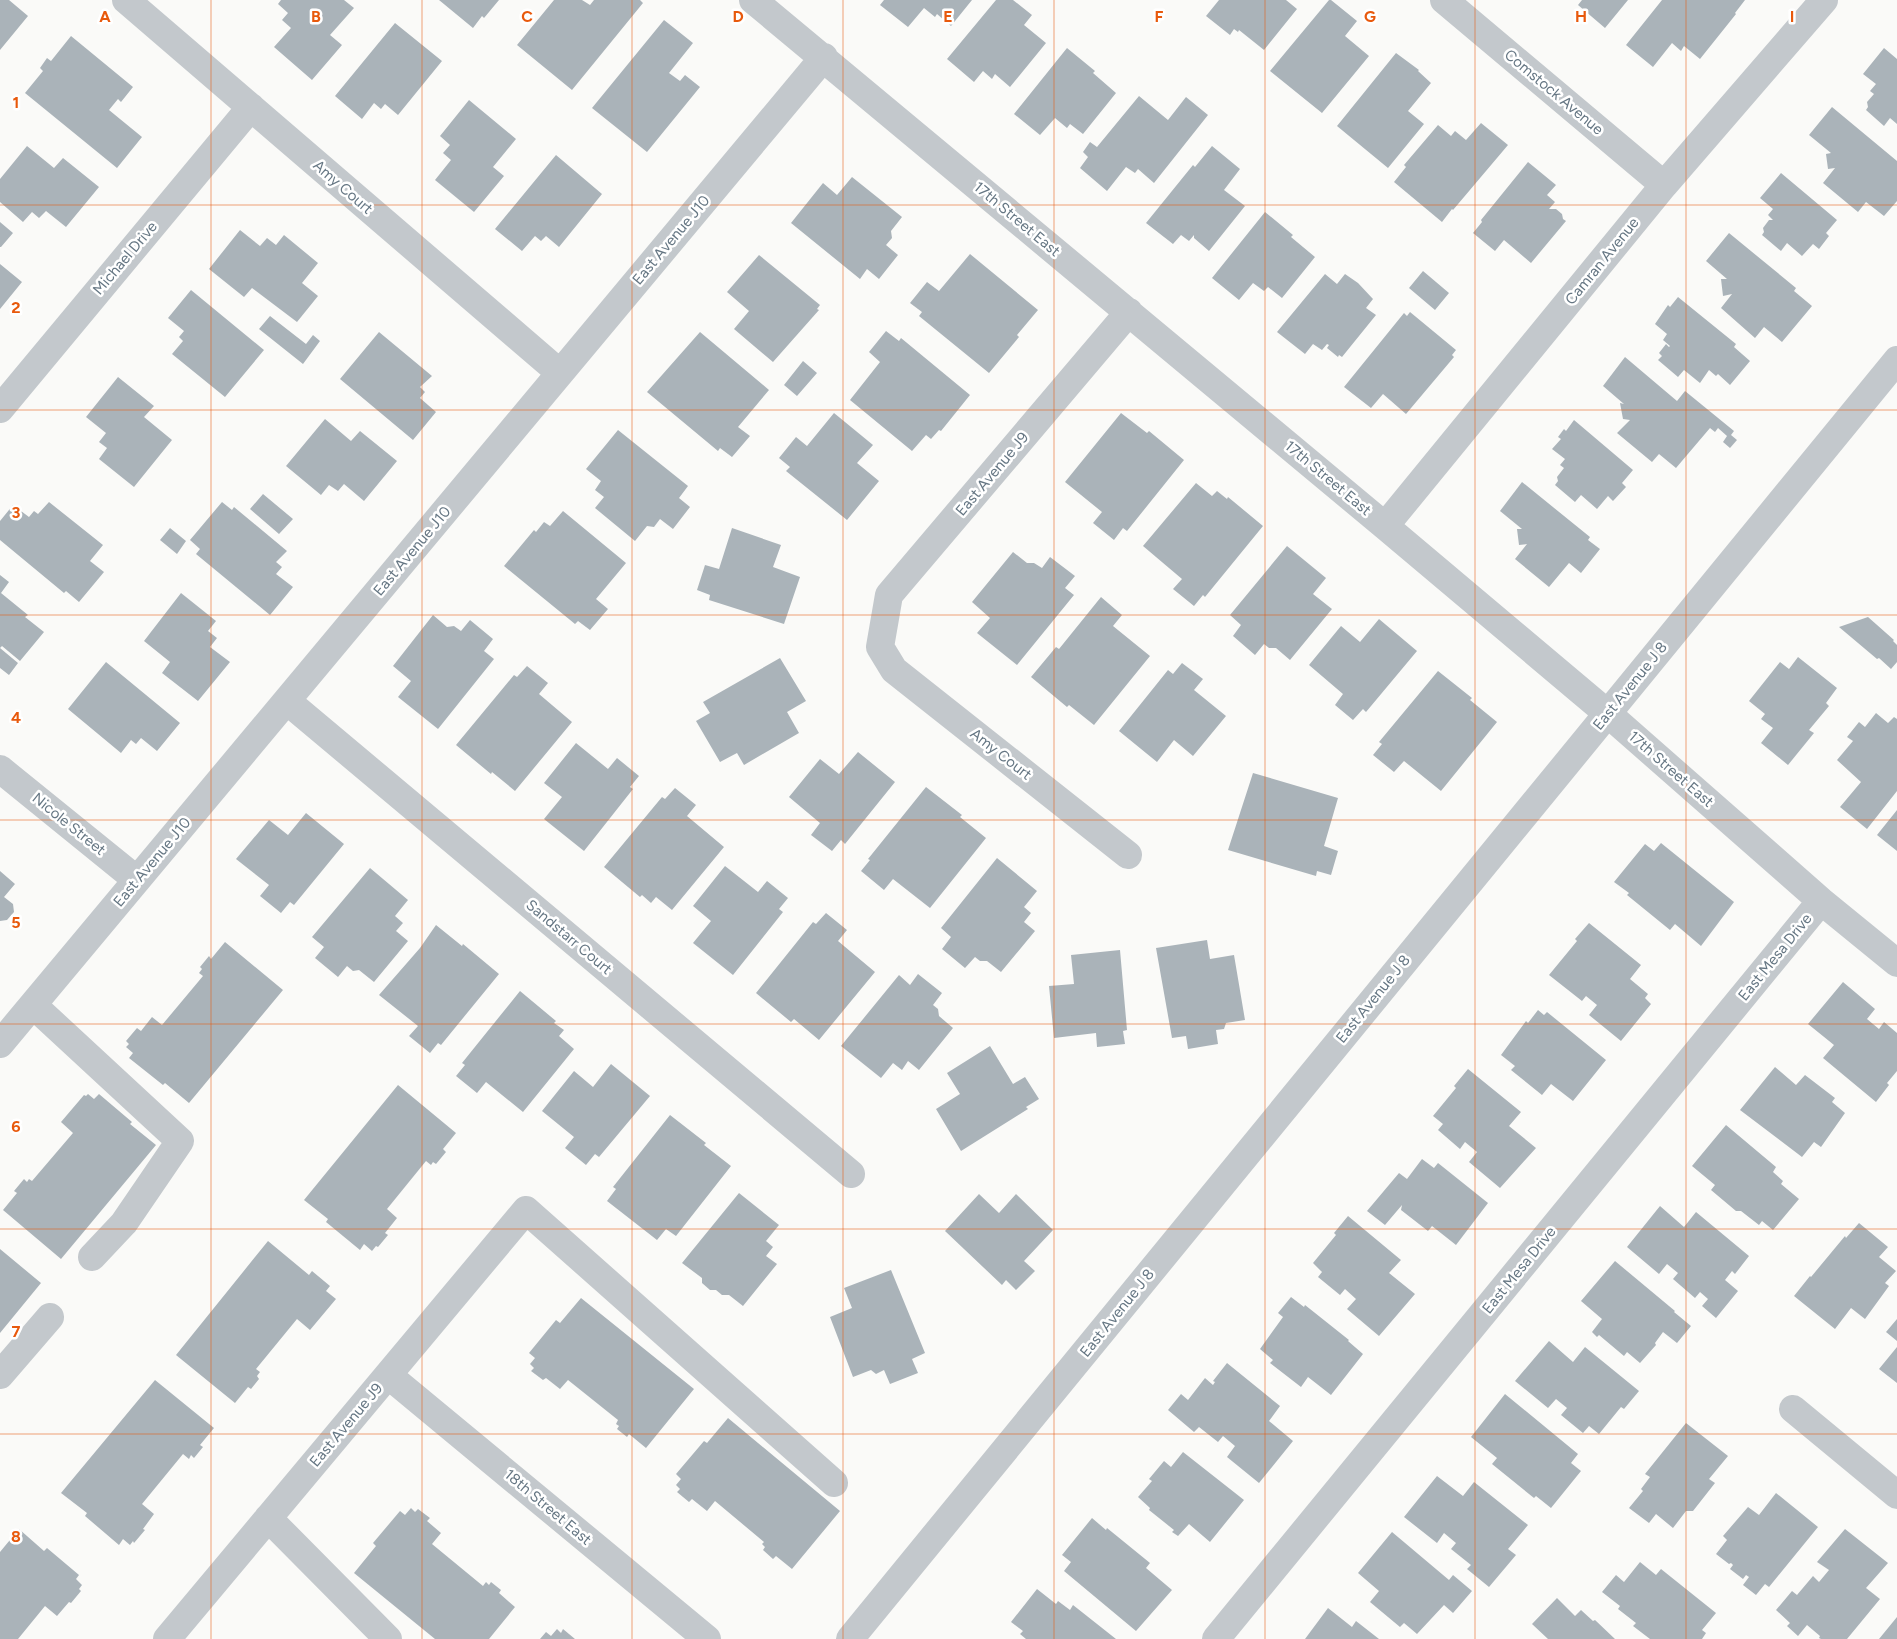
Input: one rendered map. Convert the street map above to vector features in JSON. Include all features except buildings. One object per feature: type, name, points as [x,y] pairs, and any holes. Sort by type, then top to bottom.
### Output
[{"type":"street","name":"Amy Court","points":[[126,0],[560,373]]},
{"type":"street","name":"17th Street East","points":[[753,0],[824,57],[1385,526],[1607,713],[1821,901],[1897,963]]},
{"type":"street","name":"Comstock Avenue","points":[[1444,0],[1664,185]]},
{"type":"street","name":"Camran Avenue","points":[[1385,526],[1664,185],[1824,0]]},
{"type":"street","name":"East Avenue J10","points":[[0,1044],[824,57]]},
{"type":"street","name":"Michael Drive","points":[[0,409],[250,107]]},
{"type":"street","name":"East Avenue J9","points":[[880,647],[889,595],[1129,312]]},
{"type":"street","name":"East Avenue J 8","points":[[850,1639],[1897,360]]},
{"type":"street","name":"Amy Court","points":[[880,647],[894,670],[1128,855]]},
{"type":"street","name":"Sandstarr Court","points":[[287,701],[851,1174]]},
{"type":"street","name":"Nicole Street","points":[[0,769],[137,880]]},
{"type":"street","name":"East Mesa Drive","points":[[1216,1639],[1821,901]]},
{"type":"street","points":[[32,1005],[180,1141],[124,1223],[92,1257]]},
{"type":"street","name":"East Avenue J9","points":[[167,1639],[526,1210],[834,1483]]},
{"type":"street","points":[[0,1375],[50,1317]]},
{"type":"street","name":"18th Street East","points":[[388,1375],[707,1639]]},
{"type":"street","points":[[1793,1408],[1897,1495]]},
{"type":"street","points":[[268,1518],[388,1639]]}]
